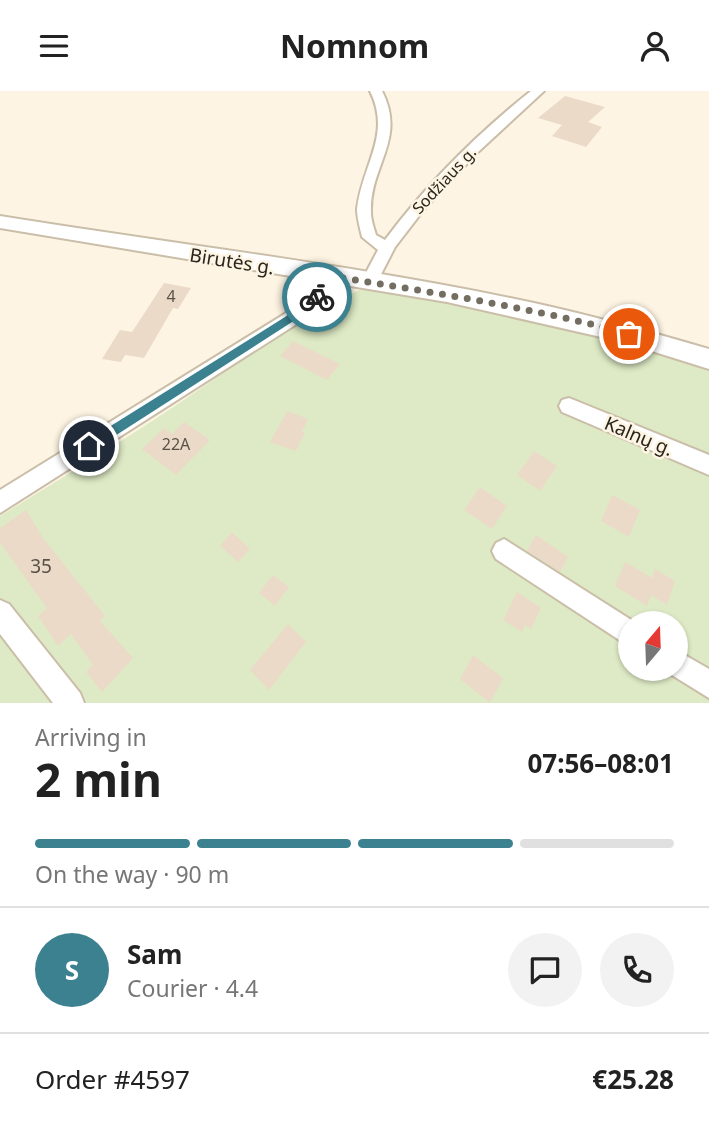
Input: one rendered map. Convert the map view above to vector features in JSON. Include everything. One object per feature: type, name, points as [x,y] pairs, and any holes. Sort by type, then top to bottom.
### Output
[{"type":"main road","name":"Birutės g.","points":[[0,222],[481,300],[580,321],[709,359]]},
{"type":"street","points":[[376,91],[383,105],[386,130],[369,182],[365,225],[369,237],[385,247]]},
{"type":"street","name":"Sodžiaus g.","points":[[369,282],[385,247],[472,149],[538,91]]},
{"type":"street","points":[[0,502],[289,320],[316,298],[330,276]]},
{"type":"street","name":"Kalnų g.","points":[[569,406],[709,465]]},
{"type":"street","points":[[504,551],[618,626]]},
{"type":"street","points":[[0,613],[70,703]]},
{"type":"street","points":[[688,671],[709,685]]},
{"type":"green space","points":[[362,289],[457,303],[588,333],[709,371],[709,703],[0,703],[0,516],[146,425],[318,310]]},
{"type":"building","points":[[565,96],[605,107],[588,122],[602,127],[586,147],[552,136],[562,125],[538,118]]},
{"type":"building","points":[[164,283],[191,288],[178,309],[173,308],[144,358],[125,355],[121,362],[102,359],[120,330],[132,332]]},
{"type":"building","points":[[293,341],[340,364],[327,380],[280,356]]},
{"type":"building","points":[[287,411],[308,419],[302,432],[305,433],[296,451],[270,442]]},
{"type":"building","points":[[184,422],[210,440],[176,475],[142,449],[164,428],[172,434]]},
{"type":"building","points":[[534,451],[557,466],[540,491],[517,475]]},
{"type":"building","points":[[480,487],[507,506],[492,529],[464,510]]},
{"type":"building","points":[[612,495],[640,510],[629,537],[601,521]]},
{"type":"building","points":[[26,510],[43,538],[105,616],[100,621],[133,658],[102,692],[86,672],[93,665],[71,634],[58,646],[38,616],[47,608],[0,543],[0,528]]},
{"type":"building","points":[[232,532],[250,549],[238,562],[220,546]]},
{"type":"building","points":[[536,535],[568,557],[560,572],[527,551]]},
{"type":"building","points":[[625,562],[652,578],[655,569],[675,581],[667,605],[651,595],[647,606],[615,586]]},
{"type":"building","points":[[273,575],[289,587],[275,606],[259,593]]},
{"type":"building","points":[[517,592],[541,608],[531,629],[525,625],[522,632],[503,620]]},
{"type":"building","points":[[288,624],[306,642],[269,690],[250,670]]},
{"type":"building","points":[[473,655],[503,678],[490,703],[460,679]]},
{"type":"way so far","points":[[317,297],[330,276],[481,300],[629,334]]},
{"type":"route","points":[[89,446],[289,320],[317,297]]}]
